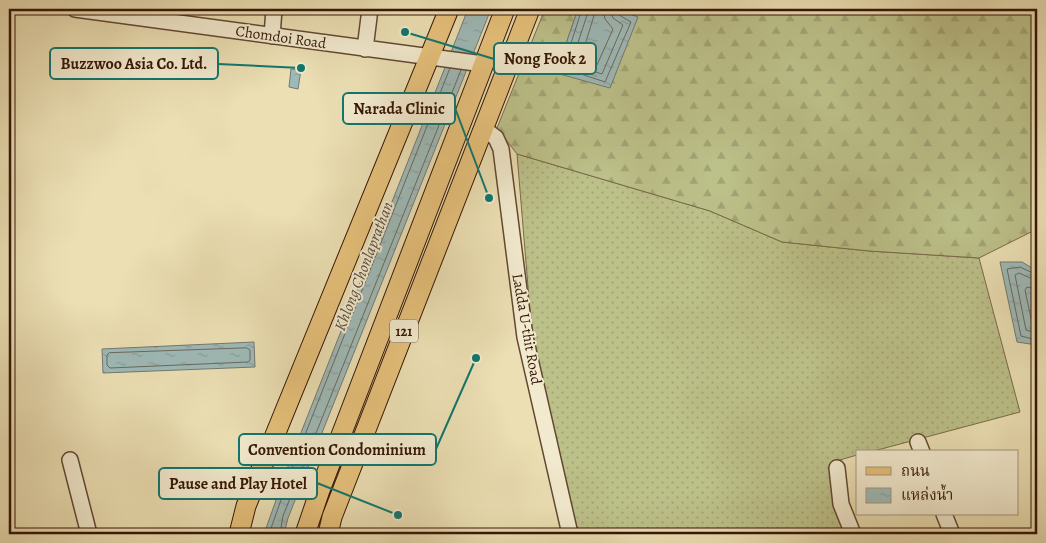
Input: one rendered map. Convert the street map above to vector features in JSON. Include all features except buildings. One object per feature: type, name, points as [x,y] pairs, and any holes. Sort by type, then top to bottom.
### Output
[{"type":"main road","points":[[239,534],[246,506],[449,9]]},
{"type":"main road","name":"121","points":[[305,534],[327,472],[505,9]]},
{"type":"main road","name":"121","points":[[328,534],[335,510],[530,9]]},
{"type":"main road","points":[[462,120],[483,128]]},
{"type":"street","name":"Chomdoi Road","points":[[75,9],[483,64]]},
{"type":"street","points":[[272,36],[274,9]]},
{"type":"street","points":[[366,49],[370,9]]},
{"type":"street","name":"Ladda U-thit Road","points":[[483,128],[496,138],[501,149],[525,337],[570,534]]},
{"type":"street","points":[[70,460],[89,534]]},
{"type":"street","points":[[837,468],[841,504],[853,534]]},
{"type":"street","points":[[945,516],[952,534]]},
{"type":"green space","points":[[545,9],[578,9],[556,73],[638,18],[616,9],[1037,9],[1037,229],[979,258],[869,251],[782,242],[710,211],[517,154],[497,128]]},
{"type":"green space","points":[[517,154],[710,211],[782,242],[869,251],[979,258],[1020,412],[878,450],[856,450],[856,455],[833,462],[846,534],[576,534],[533,347]]},
{"type":"water","points":[[468,9],[491,9],[288,518],[284,534],[264,534],[291,458]]},
{"type":"water","points":[[578,9],[616,9],[638,17],[610,88],[556,73]]},
{"type":"water","points":[[291,69],[301,70],[298,89],[289,87]]},
{"type":"water","points":[[1000,262],[1022,262],[1037,271],[1037,345],[1017,342]]},
{"type":"water","points":[[254,342],[255,367],[103,373],[102,349]]},
{"type":"place","name":"Nong Fook 2","points":[[405,32]]},
{"type":"place","name":"Buzzwoo Asia Co. Ltd.","points":[[301,68]]},
{"type":"place","name":"Narada Clinic","points":[[489,198]]},
{"type":"place","name":"Convention Condominium","points":[[476,358]]},
{"type":"place","name":"Pause and Play Hotel","points":[[398,515]]},
{"type":"water label","name":"Khlong Chonlaprathan","points":[[363,266]]}]
